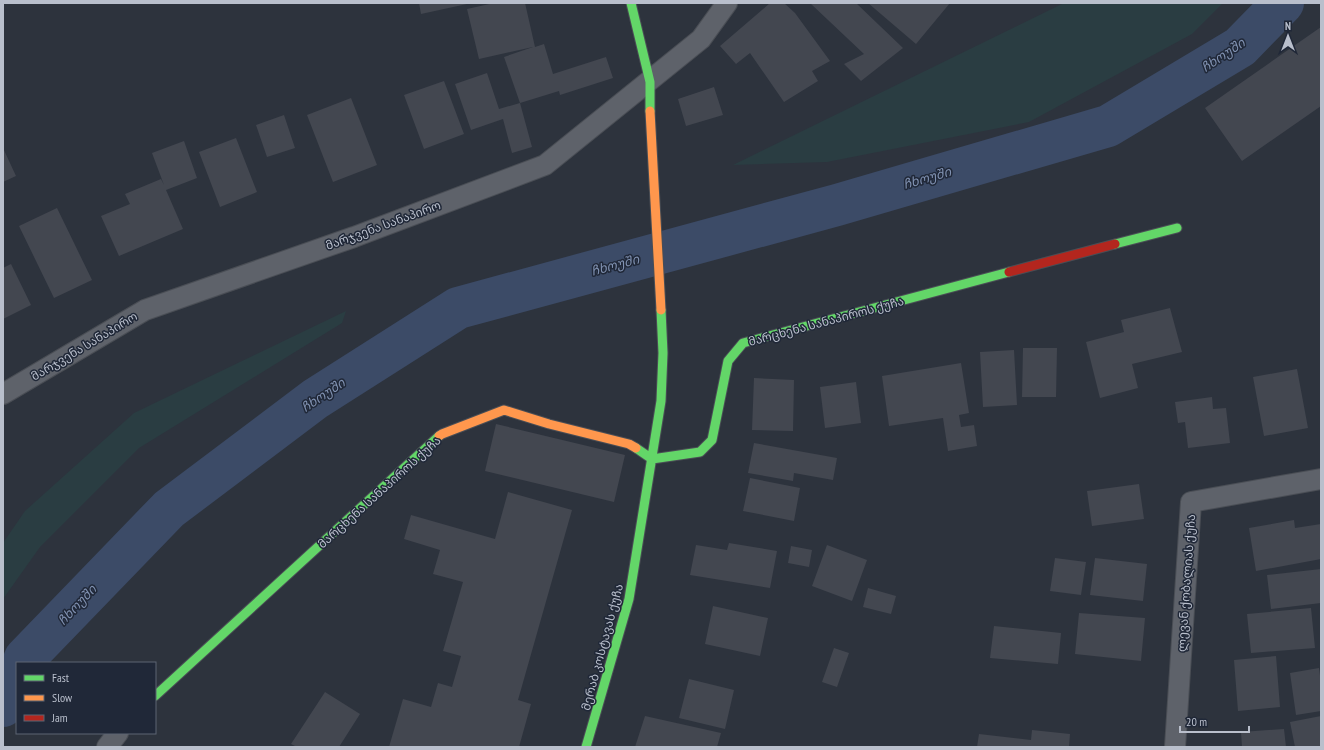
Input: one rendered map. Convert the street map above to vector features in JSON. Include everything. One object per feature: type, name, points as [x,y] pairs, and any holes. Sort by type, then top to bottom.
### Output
[{"type":"street","points":[[631,3],[650,82]]},
{"type":"street","name":"მარჯვენა სანაპირო","points":[[3,394],[145,310],[354,237],[545,165],[650,82],[701,39],[727,3]]},
{"type":"street","name":"მერაბ კოსტავას ქუჩა","points":[[586,747],[629,600],[661,401],[663,353],[650,127],[650,82]]},
{"type":"street","name":"მარცხენა სანაპიროს ქუჩა","points":[[156,695],[442,434],[504,410],[549,424],[629,444],[652,459],[700,452],[712,440],[728,361],[743,343],[1177,228]]},
{"type":"street","name":"ლევან ქობალიას ქუჩა","points":[[1175,747],[1192,502],[1321,479]]},
{"type":"street","points":[[107,747],[117,734]]},
{"type":"green space","points":[[1064,3],[1223,3],[1192,34],[1029,122],[827,162],[733,165]]},
{"type":"green space","points":[[346,311],[342,323],[139,448],[40,547],[3,599],[3,543],[25,511],[134,413]]},
{"type":"building","points":[[419,3],[467,3],[467,4],[421,14]]},
{"type":"building","points":[[494,3],[525,3],[535,47],[544,44],[553,74],[606,57],[613,78],[560,95],[559,91],[520,103],[504,57],[533,47],[479,59],[467,9]]},
{"type":"building","points":[[770,3],[784,3],[795,13],[830,61],[812,71],[818,81],[784,102],[750,53],[736,64],[720,46]]},
{"type":"building","points":[[810,3],[856,3],[903,48],[861,81],[844,64],[864,54]]},
{"type":"building","points":[[868,3],[950,3],[916,44]]},
{"type":"building","points":[[1321,27],[1321,106],[1242,161],[1205,108]]},
{"type":"building","points":[[487,73],[499,109],[520,103],[532,147],[512,153],[503,119],[471,130],[455,84]]},
{"type":"building","points":[[444,81],[464,134],[424,149],[404,95]]},
{"type":"building","points":[[714,87],[723,115],[686,126],[678,99]]},
{"type":"building","points":[[351,98],[377,165],[333,182],[307,115]]},
{"type":"building","points":[[284,115],[295,148],[267,157],[256,125]]},
{"type":"building","points":[[236,138],[257,192],[220,207],[199,152]]},
{"type":"building","points":[[184,141],[197,178],[166,190],[183,229],[119,256],[101,216],[130,204],[125,194],[161,179],[164,185],[152,153]]},
{"type":"building","points":[[3,148],[16,176],[3,182]]},
{"type":"building","points":[[57,208],[92,280],[54,298],[19,226]]},
{"type":"building","points":[[11,264],[31,305],[3,319],[3,268]]},
{"type":"building","points":[[1170,308],[1182,352],[1132,364],[1138,388],[1100,398],[1086,342],[1124,332],[1121,320]]},
{"type":"building","points":[[1023,348],[1057,348],[1056,397],[1022,397]]},
{"type":"building","points":[[1014,350],[1017,405],[983,407],[980,352]]},
{"type":"building","points":[[961,363],[969,413],[959,415],[961,427],[974,425],[977,446],[948,451],[943,418],[889,426],[882,376]]},
{"type":"building","points":[[1297,369],[1308,428],[1264,436],[1253,377]]},
{"type":"building","points":[[754,378],[794,380],[793,431],[752,430]]},
{"type":"building","points":[[856,382],[861,423],[825,428],[820,387]]},
{"type":"building","points":[[1212,397],[1213,409],[1226,408],[1230,443],[1188,448],[1185,422],[1178,423],[1175,402]]},
{"type":"building","points":[[496,424],[625,455],[614,502],[485,471]]},
{"type":"building","points":[[754,443],[837,458],[833,480],[794,473],[793,481],[748,473]]},
{"type":"building","points":[[750,478],[800,488],[794,521],[743,511]]},
{"type":"building","points":[[1139,484],[1144,519],[1092,526],[1087,491]]},
{"type":"building","points":[[508,492],[572,510],[518,700],[531,704],[519,747],[389,747],[403,699],[431,707],[438,683],[452,687],[461,656],[443,651],[463,582],[433,574],[440,550],[404,539],[411,515],[495,539]]},
{"type":"building","points":[[1294,520],[1295,528],[1321,524],[1321,559],[1256,571],[1249,528]]},
{"type":"building","points":[[729,543],[777,551],[770,588],[690,575],[696,545],[727,550]]},
{"type":"building","points":[[827,545],[867,560],[852,601],[812,586]]},
{"type":"building","points":[[791,546],[812,550],[809,567],[788,563]]},
{"type":"building","points":[[1055,558],[1086,562],[1081,595],[1050,591]]},
{"type":"building","points":[[1095,558],[1147,564],[1143,601],[1090,595]]},
{"type":"building","points":[[1321,569],[1321,603],[1271,609],[1267,575]]},
{"type":"building","points":[[868,588],[896,596],[891,614],[863,607]]},
{"type":"building","points":[[713,606],[768,618],[760,656],[705,644]]},
{"type":"building","points":[[1311,608],[1315,648],[1251,653],[1247,614]]},
{"type":"building","points":[[1079,613],[1145,618],[1141,661],[1075,654]]},
{"type":"building","points":[[994,626],[1061,633],[1058,664],[990,658]]},
{"type":"building","points":[[834,648],[849,653],[837,687],[822,682]]},
{"type":"building","points":[[1276,656],[1280,707],[1238,711],[1234,660]]},
{"type":"building","points":[[1319,668],[1321,683],[1321,711],[1296,715],[1290,673]]},
{"type":"building","points":[[689,679],[734,690],[725,729],[679,718]]},
{"type":"building","points":[[325,692],[360,714],[339,747],[297,747],[291,744]]},
{"type":"building","points":[[645,716],[721,733],[717,747],[635,747]]},
{"type":"building","points":[[1321,716],[1321,747],[1295,747],[1290,722]]},
{"type":"building","points":[[1284,729],[1286,747],[1242,747],[1241,732]]},
{"type":"building","points":[[1032,730],[1070,734],[1069,747],[977,747],[979,734],[1031,740]]},
{"type":"waterway","name":"ჩხოუში","points":[[23,662],[25,658],[169,509],[315,399],[458,308],[837,205],[1108,126],[1240,47],[1283,3]]},
{"type":"waterway","name":"ჩხოუში","points":[[3,706],[16,678]]},
{"type":"traffic: fast","points":[[631,3],[650,82],[650,111]]},
{"type":"traffic: fast","points":[[1115,244],[1177,228]]},
{"type":"traffic: fast","points":[[636,448],[652,459],[700,452],[712,440],[728,361],[743,343],[1009,272]]},
{"type":"traffic: fast","points":[[586,747],[629,599],[661,401],[663,353],[661,310]]},
{"type":"traffic: fast","points":[[156,695],[439,436]]},
{"type":"traffic: slow","points":[[650,111],[661,310]]},
{"type":"traffic: slow","points":[[439,436],[504,410],[549,424],[629,444],[636,448]]},
{"type":"traffic: jam","points":[[1009,272],[1115,244]]}]
